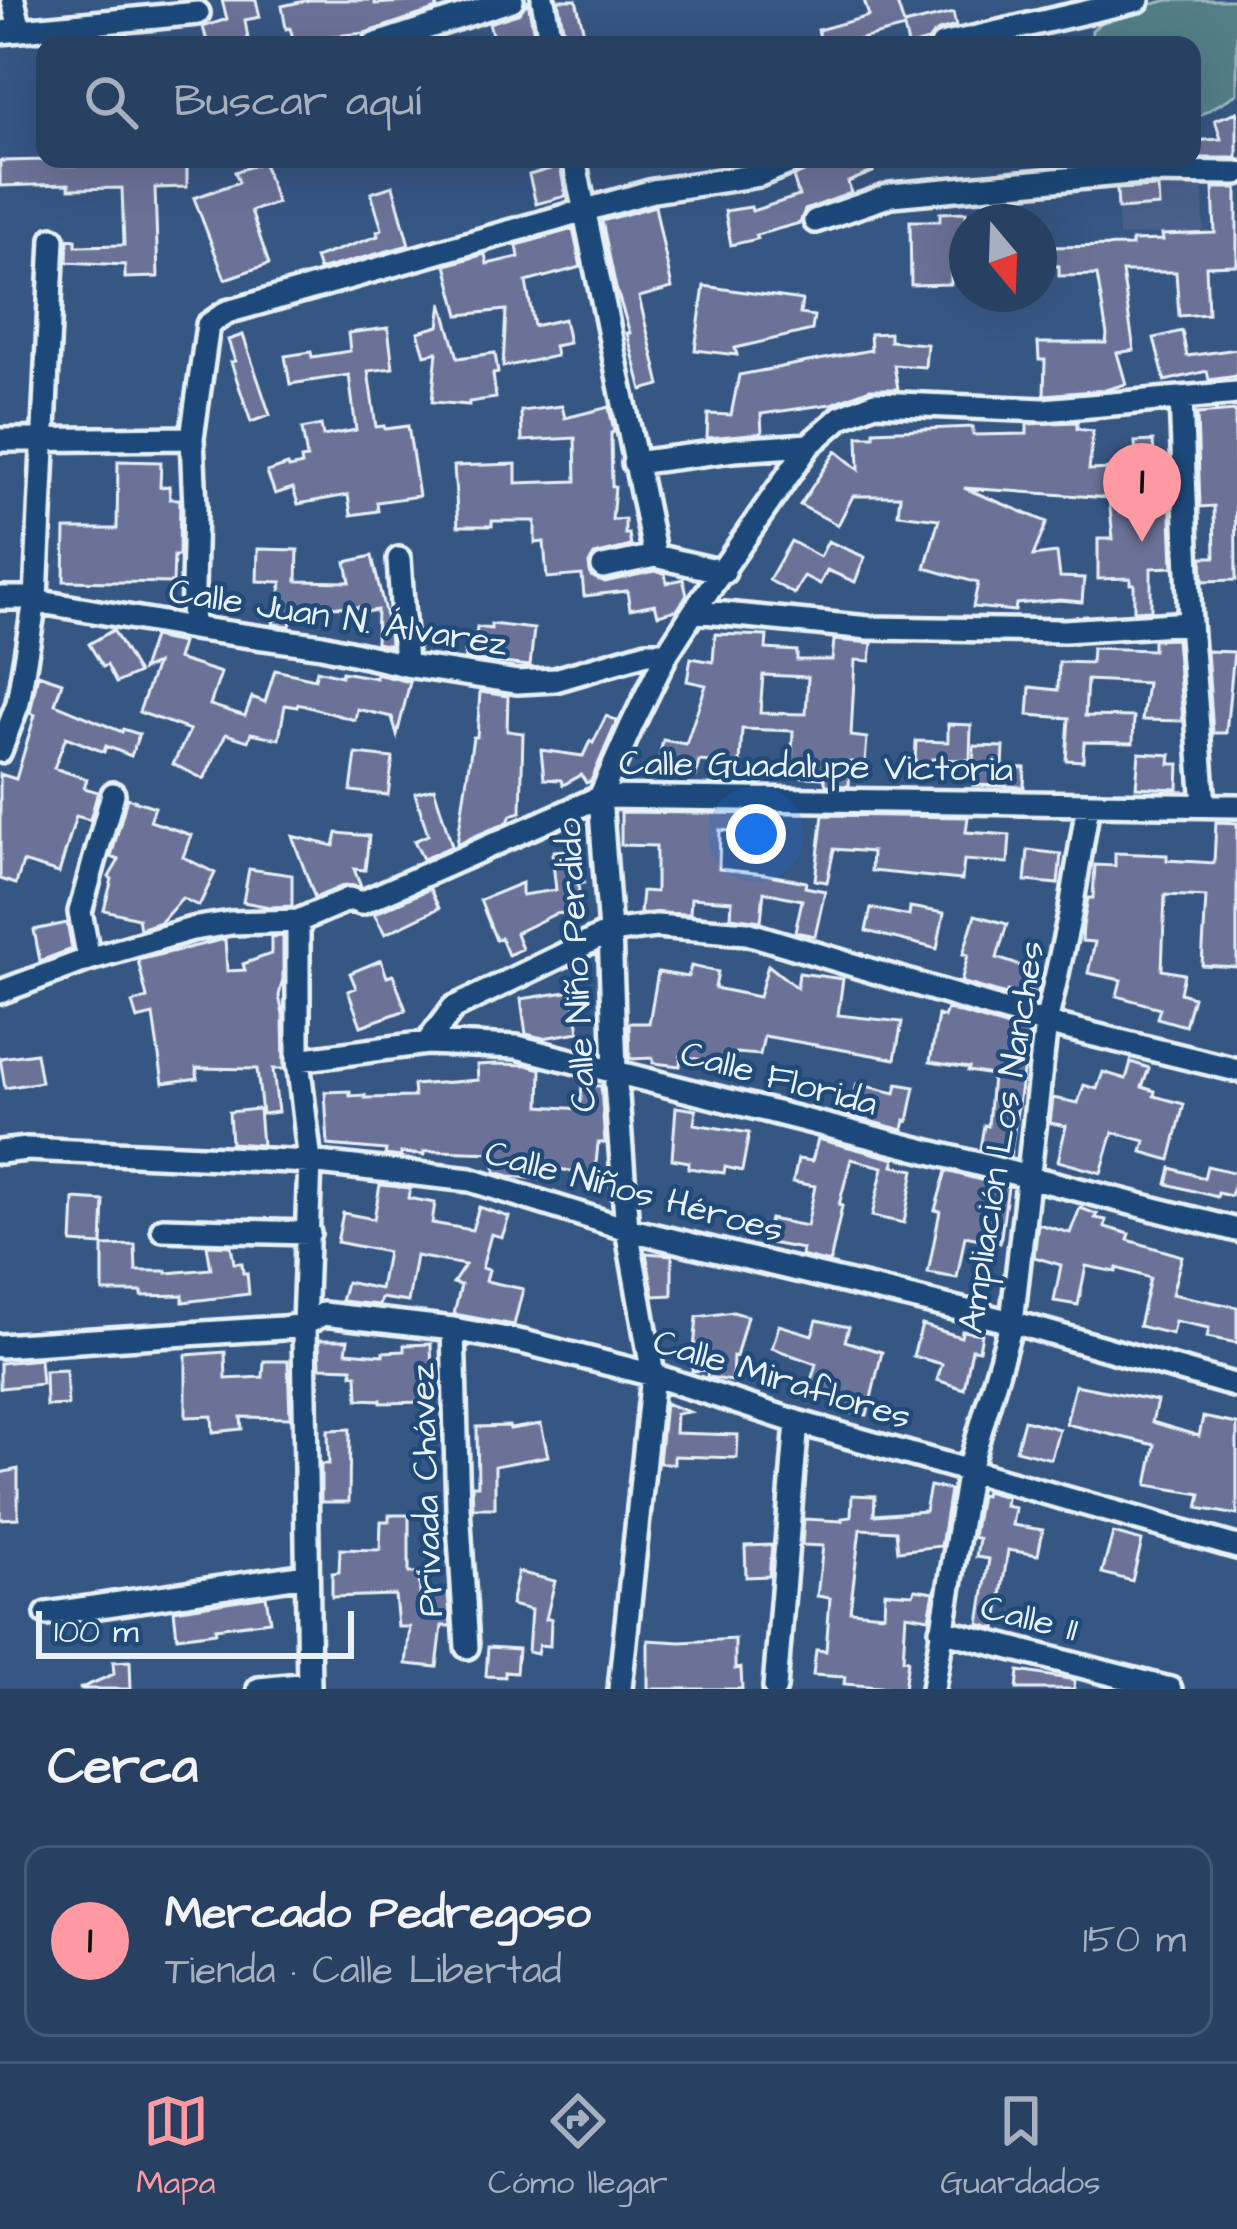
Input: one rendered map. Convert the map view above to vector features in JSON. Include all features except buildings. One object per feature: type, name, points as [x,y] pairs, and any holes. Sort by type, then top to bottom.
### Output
[{"type":"street","points":[[13,0],[10,30],[197,13]]},
{"type":"street","points":[[402,36],[512,0]]},
{"type":"street","points":[[544,0],[550,36]]},
{"type":"street","points":[[981,36],[1138,0]]},
{"type":"street","points":[[576,168],[655,556]]},
{"type":"street","points":[[192,628],[192,438],[208,325],[226,312],[653,191],[759,175],[776,168]]},
{"type":"street","points":[[815,221],[891,195],[1141,172],[1237,173]]},
{"type":"street","points":[[0,752],[18,703],[35,599],[53,239]]},
{"type":"street","name":"Calle Niño Perdido","points":[[620,1689],[653,1375],[628,1229],[599,796],[667,653],[809,446],[842,417],[875,403],[1044,410],[1237,393]]},
{"type":"street","points":[[1181,398],[1190,623],[1204,805]]},
{"type":"street","points":[[0,440],[192,438]]},
{"type":"street","points":[[634,464],[734,450],[809,446]]},
{"type":"street","points":[[603,567],[655,556],[724,572]]},
{"type":"street","points":[[399,559],[406,665]]},
{"type":"street","name":"Calle Juan N. Álvarez","points":[[0,598],[35,599],[518,682],[555,680],[647,653],[667,653]]},
{"type":"street","points":[[694,611],[869,628],[1064,631],[1190,623]]},
{"type":"street","points":[[88,959],[80,912],[113,794]]},
{"type":"street","name":"Calle Guadalupe Victoria","points":[[0,992],[88,959],[192,929],[298,921],[349,899],[361,903],[599,796],[1237,806]]},
{"type":"street","name":"Ampliación Los Nanches","points":[[933,1689],[969,1469],[1012,1322],[1046,1023],[1088,805]]},
{"type":"street","points":[[259,1689],[309,1686],[304,1325],[310,1162],[298,1060],[298,921]]},
{"type":"street","points":[[427,1043],[453,1008],[610,932],[656,926],[747,933],[1046,1023],[1237,1070]]},
{"type":"street","name":"Calle Florida","points":[[298,1060],[427,1043],[518,1047],[1237,1230]]},
{"type":"street","name":"Calle Niños Héroes","points":[[0,1152],[27,1149],[310,1162],[470,1180],[628,1229],[1012,1322],[1237,1385]]},
{"type":"street","points":[[164,1229],[309,1233]]},
{"type":"street","name":"Calle Miraflores","points":[[0,1346],[304,1325],[322,1314],[453,1329],[653,1375],[797,1422],[1237,1547]]},
{"type":"street","name":"Privada Chávez","points":[[453,1329],[467,1648]]},
{"type":"street","points":[[775,1688],[797,1422]]},
{"type":"street","points":[[47,1614],[306,1575]]},
{"type":"street","name":"Calle 11","points":[[941,1630],[1170,1689]]},
{"type":"shaded area","points":[[1202,179],[1204,231],[1119,236],[1117,183]]},
{"type":"green space","points":[[1168,0],[1237,0],[1237,94],[1201,115],[1201,36],[1092,36],[1092,30],[1111,15]]},
{"type":"place","name":"Mercado Pedregoso","points":[[1142,542]]}]
